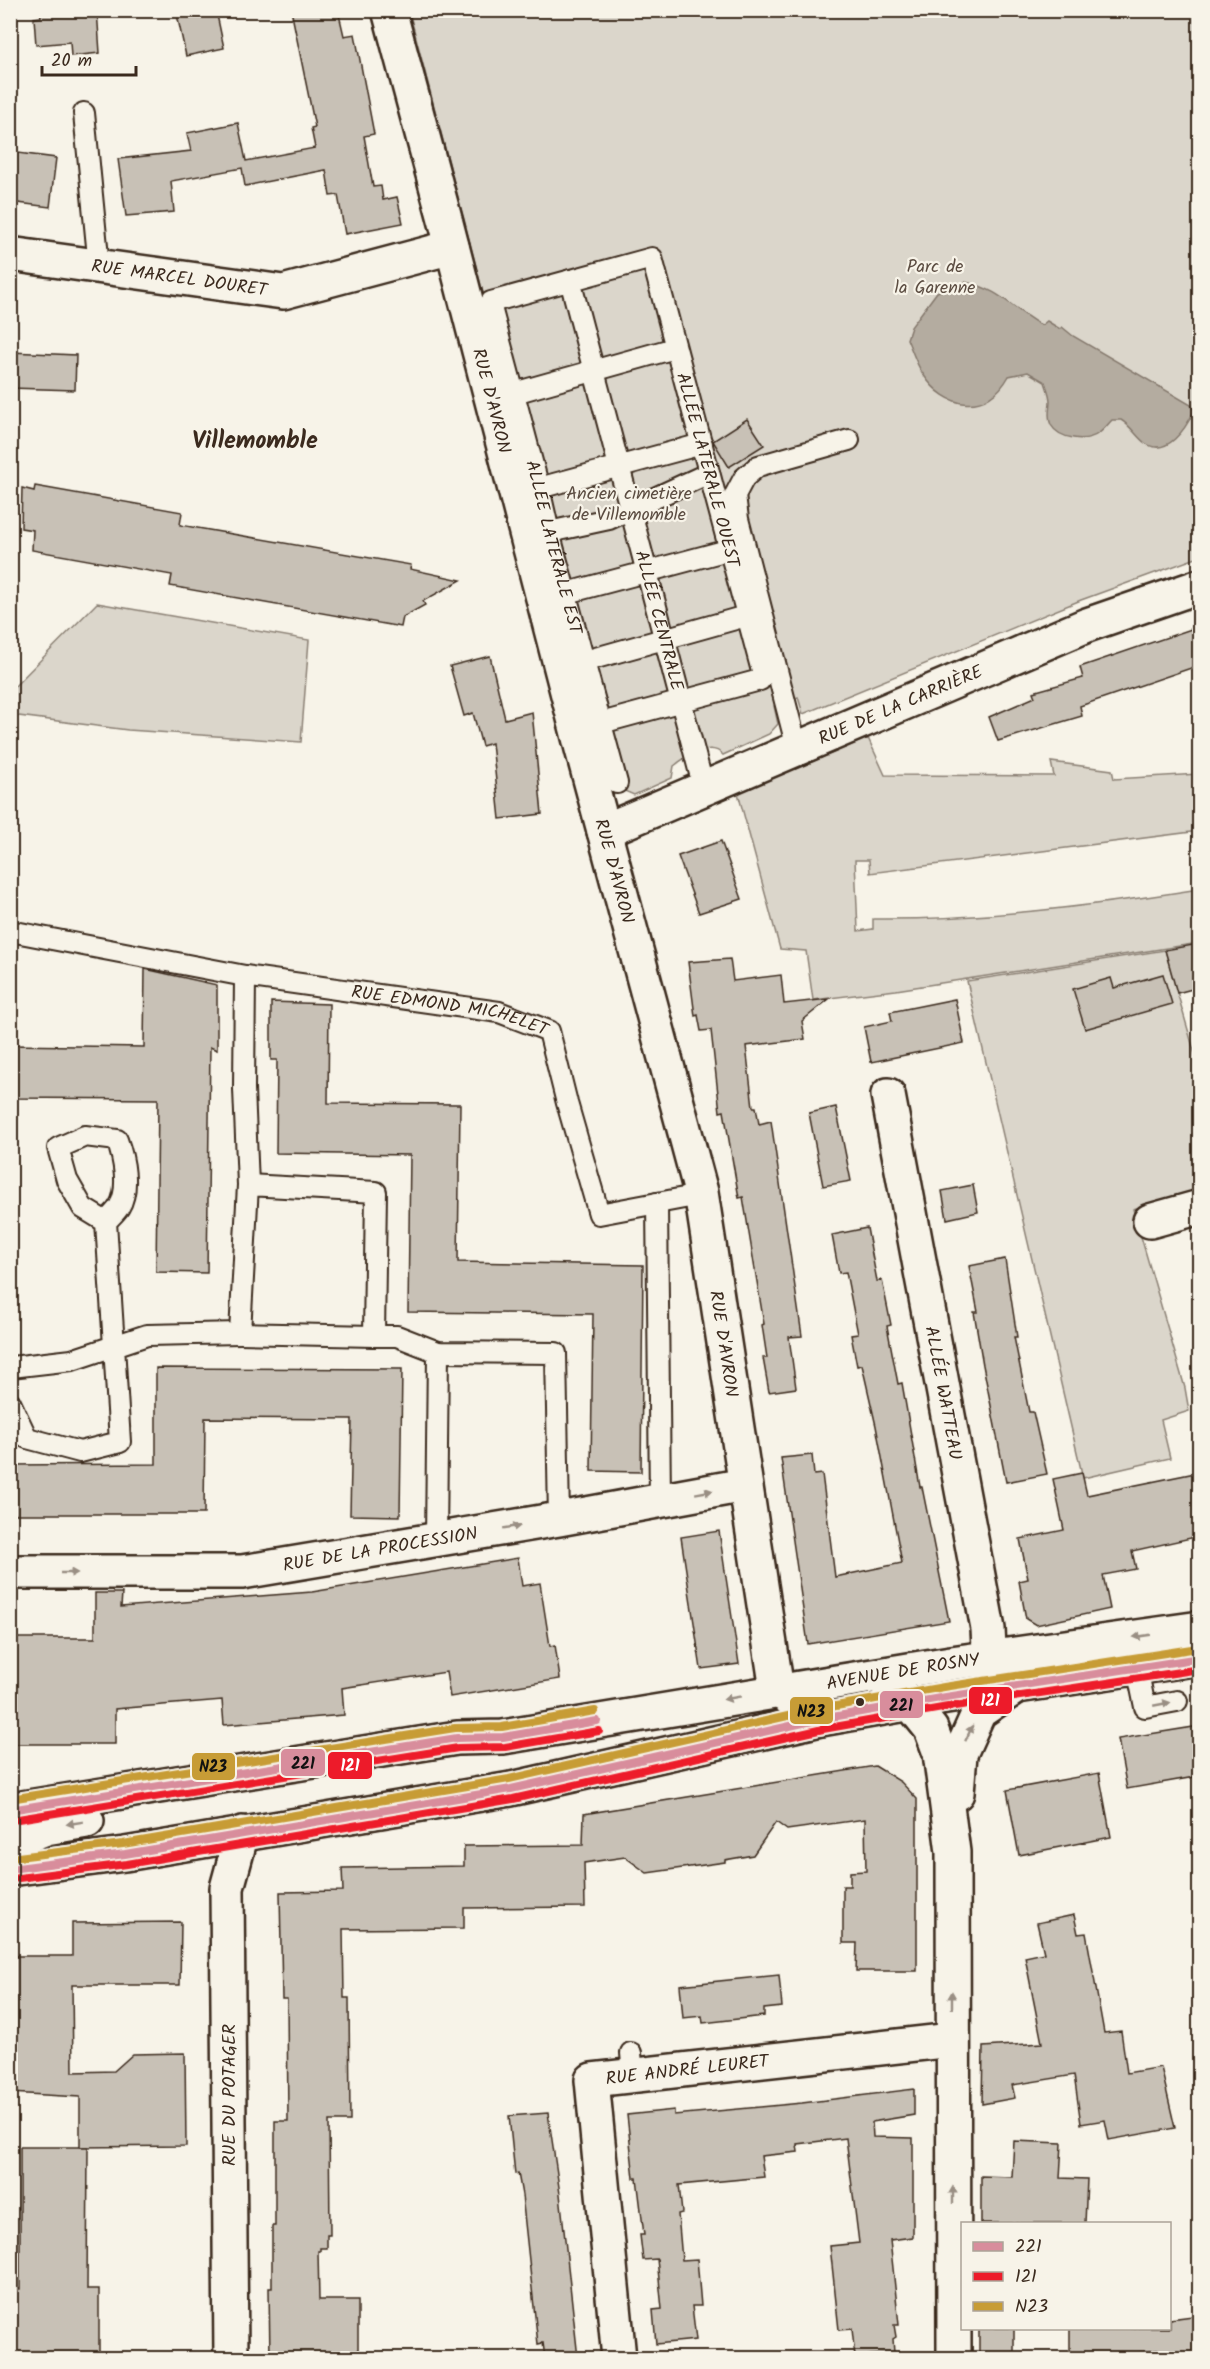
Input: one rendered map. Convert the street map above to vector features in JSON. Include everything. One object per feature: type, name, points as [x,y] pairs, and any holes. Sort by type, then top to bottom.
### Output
[{"type":"street","name":"RUE D'AVRON","points":[[389,10],[604,831],[702,1192],[777,1690]]},
{"type":"street","name":"RUE MARCEL DOURET","points":[[10,254],[283,292],[452,247]]},
{"type":"street","name":"RUE DE LA CARRIÈRE","points":[[604,831],[1087,625],[1200,586]]},
{"type":"street","name":"ALLÉE WATTEAU","points":[[888,1095],[986,1617],[989,1658],[993,1674],[1011,1687]]},
{"type":"street","points":[[1150,1221],[1200,1207]]},
{"type":"street","name":"RUE DE LA PROCESSION","points":[[10,1572],[242,1572],[559,1519],[745,1485]]},
{"type":"street","name":"AVENUE DE ROSNY","points":[[503,1737],[777,1690],[1200,1628]]},
{"type":"street","name":"AVENUE DE ROSNY","points":[[10,1869],[126,1854],[510,1789],[821,1719],[1200,1658]]},
{"type":"street","points":[[873,1676],[910,1703],[931,1729],[940,1753],[953,1852]]},
{"type":"street","points":[[954,2358],[953,1852],[960,1754],[979,1712],[1011,1687]]},
{"type":"street","points":[[777,1690],[821,1719]]},
{"type":"street","points":[[10,1810],[457,1738],[503,1737]]},
{"type":"street","points":[[10,1842],[46,1828],[241,1797],[458,1751],[503,1737]]},
{"type":"street","name":"RUE DU POTAGER","points":[[231,2358],[227,1888],[242,1833]]},
{"type":"street","name":"RUE ANDRÉ LEURET","points":[[619,2358],[592,2080],[632,2064],[952,2040]]},
{"type":"lane","points":[[84,113],[99,267]]},
{"type":"lane","name":"ALLÉE LATÉRALE OUEST","points":[[570,280],[652,258],[763,675],[760,680],[681,701]]},
{"type":"lane","name":"ALLÉE LATÉRALE EST","points":[[570,280],[492,306],[549,532],[617,783]]},
{"type":"lane","name":"ALLÉE CENTRALE","points":[[570,280],[704,789]]},
{"type":"lane","points":[[514,393],[675,348]]},
{"type":"lane","points":[[797,748],[738,519],[735,495],[744,478],[758,466],[849,440]]},
{"type":"lane","points":[[539,488],[702,444]]},
{"type":"lane","points":[[549,532],[609,519],[709,472]]},
{"type":"lane","points":[[567,593],[728,550]]},
{"type":"lane","points":[[585,661],[746,616]]},
{"type":"lane","points":[[601,723],[681,701]]},
{"type":"lane","name":"RUE EDMOND MICHELET","points":[[10,931],[245,976],[499,1011],[549,1031],[599,1214],[684,1198],[702,1192]]},
{"type":"lane","points":[[240,1333],[248,1185],[244,1089],[245,976]]},
{"type":"lane","points":[[248,1185],[376,1192],[374,1336]]},
{"type":"lane","points":[[657,1203],[660,1500]]},
{"type":"lane","points":[[10,1402],[27,1438],[80,1452],[120,1442],[106,1222]]},
{"type":"lane","points":[[10,1372],[11,1367],[72,1360],[147,1335],[240,1333],[397,1336],[438,1352],[556,1353],[559,1519]]},
{"type":"lane","points":[[436,1540],[438,1352]]},
{"type":"lane","points":[[1137,1668],[1145,1707],[1177,1701]]},
{"type":"green space","name":"Parc de la Garenne","points":[[409,11],[1199,11],[1199,557],[1081,600],[803,714],[798,697],[774,706],[778,724],[769,734],[723,755],[712,749],[698,751],[674,766],[672,778],[634,795],[615,787]]},
{"type":"green space","points":[[97,603],[309,640],[301,742],[128,730],[11,715],[11,690]]},
{"type":"green space","points":[[868,738],[885,775],[1054,776],[1051,762],[1112,770],[1114,779],[1199,774],[1199,831],[870,873],[869,860],[855,860],[858,931],[873,929],[873,919],[955,917],[1037,911],[1199,889],[1199,943],[896,990],[813,1000],[806,951],[780,949],[738,793]]},
{"type":"green space","points":[[1165,950],[1199,1068],[1199,1190],[1133,1209],[1185,1388],[1189,1411],[1161,1420],[1170,1458],[1083,1478],[967,981]]},
{"type":"shaded area","points":[[965,282],[988,289],[1039,324],[1042,325],[1047,321],[1060,329],[1062,327],[1073,336],[1191,405],[1194,411],[1181,433],[1161,447],[1153,447],[1145,443],[1121,420],[1112,420],[1103,430],[1087,438],[1073,438],[1060,434],[1050,422],[1050,399],[1045,382],[1028,372],[1009,376],[990,398],[978,402],[966,404],[943,395],[923,374],[907,339],[911,327],[937,292]]},
{"type":"building","points":[[40,10],[97,10],[100,53],[71,56],[70,42],[36,45],[34,18],[41,17]]},
{"type":"building","points":[[176,10],[216,10],[224,48],[186,56]]},
{"type":"building","points":[[291,10],[338,10],[344,36],[355,34],[374,134],[364,136],[373,187],[381,186],[383,200],[397,197],[403,223],[345,234],[338,195],[330,196],[326,170],[245,186],[242,168],[171,181],[174,212],[126,216],[118,159],[191,151],[187,133],[238,123],[246,161],[315,148],[311,128],[315,127]]},
{"type":"building","points":[[10,152],[56,158],[50,207],[10,202]]},
{"type":"building","points":[[10,352],[76,355],[75,390],[10,388]]},
{"type":"building","points":[[747,419],[764,445],[729,467],[713,441]]},
{"type":"building","points":[[35,486],[182,512],[180,525],[411,565],[410,569],[461,580],[423,601],[425,605],[403,617],[401,627],[170,586],[172,575],[32,550],[33,530],[21,528],[22,488],[34,491]]},
{"type":"building","points":[[1200,626],[1200,665],[1080,706],[1082,716],[998,741],[989,717],[1035,697],[1033,692],[1083,678],[1080,667]]},
{"type":"building","points":[[490,656],[505,719],[532,712],[542,814],[500,819],[492,743],[482,746],[473,713],[464,716],[450,666]]},
{"type":"building","points":[[721,841],[742,899],[699,913],[678,856]]},
{"type":"building","points":[[1193,945],[1200,970],[1200,987],[1177,993],[1165,950]]},
{"type":"building","points":[[730,959],[733,981],[781,975],[784,1004],[829,999],[802,1021],[805,1039],[746,1046],[753,1107],[756,1107],[759,1124],[771,1121],[802,1336],[789,1337],[796,1388],[769,1392],[763,1358],[767,1358],[762,1325],[764,1324],[743,1197],[739,1198],[724,1111],[720,1112],[711,1030],[701,1031],[698,1015],[695,1016],[688,962]]},
{"type":"building","points":[[145,969],[217,985],[217,1050],[210,1047],[207,1273],[156,1272],[158,1099],[10,1098],[10,1045],[144,1047]]},
{"type":"building","points":[[1163,974],[1172,1004],[1085,1029],[1073,989],[1111,978],[1114,988]]},
{"type":"building","points":[[955,999],[964,1043],[871,1062],[864,1027],[892,1021],[890,1012]]},
{"type":"building","points":[[271,1002],[329,1004],[328,1103],[460,1104],[458,1262],[643,1265],[641,1472],[591,1471],[593,1314],[408,1312],[410,1155],[276,1153],[277,1060],[271,1060]]},
{"type":"building","points":[[836,1107],[851,1181],[823,1186],[809,1113]]},
{"type":"building","points":[[973,1185],[978,1212],[947,1219],[942,1191]]},
{"type":"building","points":[[867,1228],[877,1281],[882,1280],[891,1325],[887,1326],[898,1384],[902,1383],[920,1487],[922,1487],[949,1621],[808,1644],[781,1458],[812,1455],[814,1475],[822,1474],[835,1577],[902,1563],[876,1426],[862,1365],[857,1366],[851,1335],[858,1334],[846,1272],[839,1273],[832,1235]]},
{"type":"building","points":[[1005,1259],[1017,1337],[1014,1337],[1029,1412],[1033,1412],[1047,1474],[1006,1482],[983,1365],[974,1312],[978,1312],[969,1266]]},
{"type":"building","points":[[156,1368],[402,1369],[400,1516],[350,1515],[352,1419],[205,1418],[204,1514],[10,1514],[10,1465],[156,1464]]},
{"type":"building","points":[[1200,1472],[1200,1536],[1132,1551],[1136,1569],[1103,1575],[1110,1609],[1036,1625],[1026,1619],[1019,1581],[1028,1579],[1020,1539],[1064,1530],[1053,1479],[1082,1473],[1087,1495]]},
{"type":"building","points":[[719,1531],[739,1664],[701,1669],[681,1537]]},
{"type":"building","points":[[518,1558],[522,1586],[540,1583],[550,1646],[555,1645],[560,1679],[450,1697],[446,1672],[342,1688],[344,1715],[224,1725],[222,1700],[115,1709],[115,1744],[10,1744],[10,1638],[95,1638],[95,1593],[122,1593],[121,1607],[312,1592]]},
{"type":"building","points":[[1200,1726],[1200,1776],[1127,1789],[1118,1739]]},
{"type":"building","points":[[875,1766],[901,1782],[917,1799],[917,1971],[856,1971],[857,1943],[843,1943],[843,1886],[850,1886],[850,1872],[866,1871],[865,1819],[787,1830],[776,1822],[753,1855],[725,1860],[725,1862],[647,1873],[625,1857],[584,1863],[585,1907],[464,1908],[464,1928],[343,1929],[344,1998],[349,1998],[350,2121],[329,2121],[330,2235],[327,2235],[327,2248],[320,2248],[318,2251],[319,2300],[358,2300],[358,2358],[270,2358],[269,2288],[272,2288],[272,2226],[275,2226],[275,2121],[288,2121],[287,1999],[282,1999],[280,1892],[343,1891],[342,1868],[464,1866],[464,1846],[583,1845],[584,1814]]},
{"type":"building","points":[[1099,1773],[1111,1837],[1019,1855],[1007,1790]]},
{"type":"building","points":[[1074,1915],[1078,1934],[1086,1933],[1104,2033],[1121,2031],[1127,2073],[1161,2067],[1175,2128],[1109,2140],[1105,2120],[1081,2124],[1074,2075],[1012,2085],[1015,2098],[982,2104],[983,2047],[1042,2043],[1025,1957],[1044,1953],[1037,1923]]},
{"type":"building","points":[[181,1922],[180,1985],[72,1985],[73,2072],[114,2071],[133,2054],[185,2053],[186,2146],[80,2147],[80,2097],[10,2093],[10,1956],[72,1956],[72,1923]]},
{"type":"building","points":[[779,1975],[782,2007],[764,2009],[764,2016],[703,2023],[702,2016],[683,2018],[680,1985]]},
{"type":"building","points":[[914,2089],[914,2115],[872,2122],[873,2137],[913,2138],[913,2237],[890,2240],[899,2325],[894,2325],[896,2337],[893,2339],[894,2353],[855,2357],[852,2329],[839,2330],[830,2246],[859,2243],[846,2138],[797,2144],[798,2152],[761,2156],[764,2177],[679,2185],[682,2213],[678,2214],[682,2260],[697,2259],[701,2306],[692,2306],[696,2340],[656,2344],[653,2310],[662,2309],[657,2259],[643,2260],[640,2235],[644,2235],[637,2178],[634,2178],[627,2115],[674,2110],[674,2115],[802,2103]]},
{"type":"building","points":[[548,2113],[560,2194],[578,2358],[545,2358],[543,2343],[538,2344],[522,2195],[518,2173],[515,2174],[509,2116]]},
{"type":"building","points":[[1014,2141],[1062,2143],[1060,2178],[1087,2179],[1085,2222],[981,2222],[981,2176],[1012,2177]]},
{"type":"building","points":[[20,2147],[88,2147],[87,2289],[99,2289],[99,2355],[14,2356],[14,2289],[20,2289]]},
{"type":"building","points":[[1200,2315],[1200,2354],[1160,2358],[1158,2350],[1111,2356],[1111,2358],[1070,2358],[1070,2330],[1171,2330],[1171,2319]]},
{"type":"building","points":[[979,2330],[1014,2330],[1014,2358],[979,2358]]},
{"type":"transit line","name":"N23","points":[[10,1858],[123,1844],[509,1779],[819,1709],[944,1687],[1198,1648]]},
{"type":"transit line","name":"221","points":[[10,1869],[125,1854],[511,1789],[821,1719],[946,1697],[1200,1658]]},
{"type":"transit line","name":"121","points":[[11,1879],[127,1864],[513,1799],[823,1729],[948,1707],[1200,1669]]},
{"type":"transit line","name":"N23","points":[[10,1799],[455,1728],[502,1727],[595,1711]]},
{"type":"transit line","name":"221","points":[[10,1810],[457,1738],[503,1737],[597,1721]]},
{"type":"transit line","name":"121","points":[[12,1820],[458,1748],[505,1747],[599,1731]]},
{"type":"district","name":"Villemomble","points":[[255,440]]},
{"type":"park label","name":"Ancien cimetière de Villemomble","points":[[629,503]]}]
